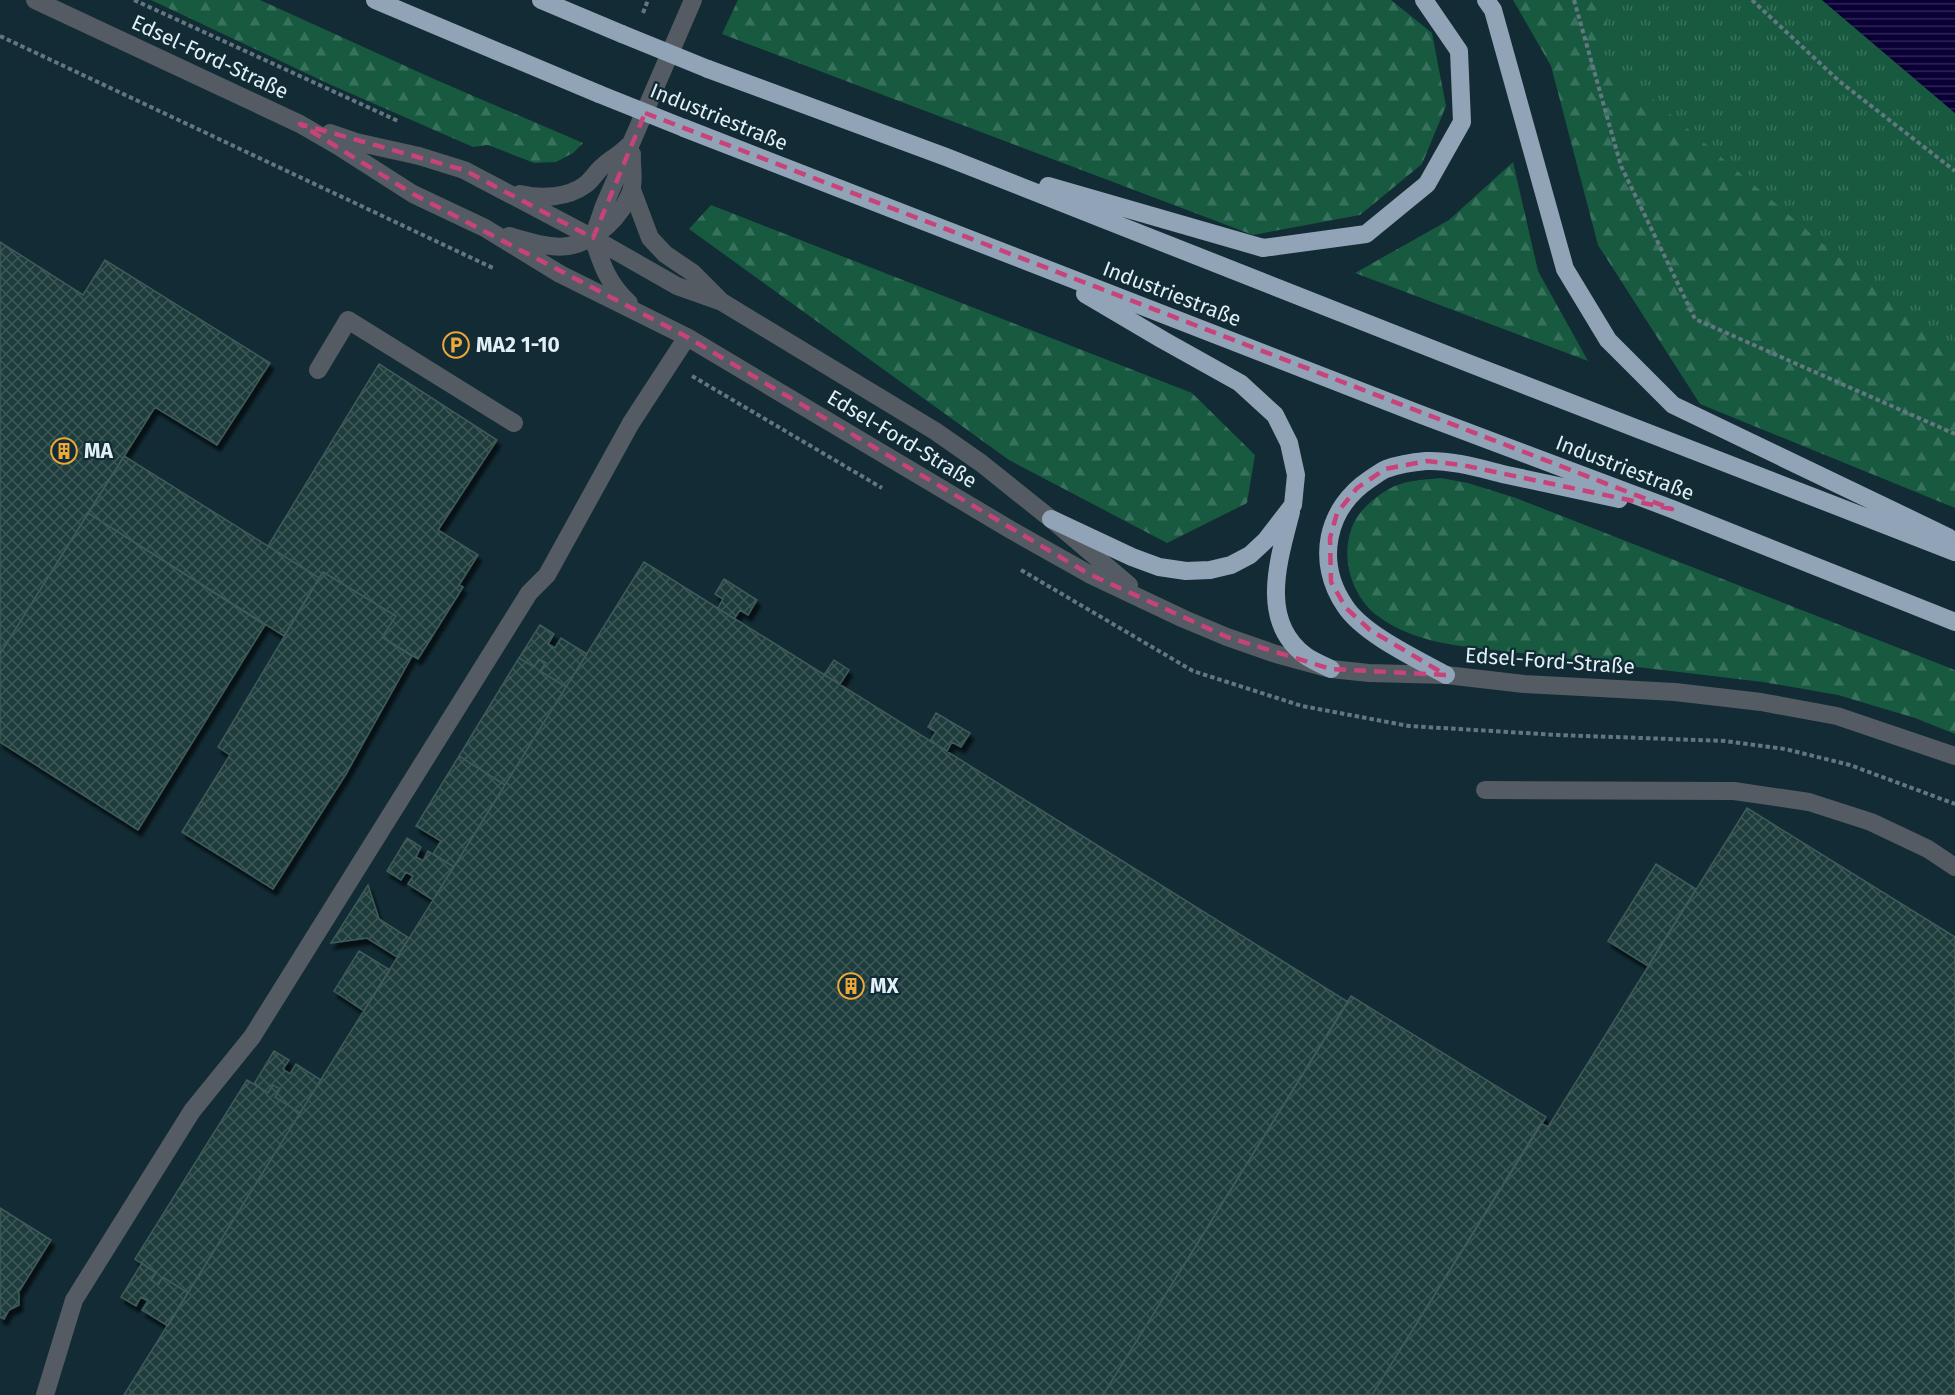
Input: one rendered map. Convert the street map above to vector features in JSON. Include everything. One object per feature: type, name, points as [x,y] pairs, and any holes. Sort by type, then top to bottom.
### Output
[{"type":"highway","name":"Industriestraße","points":[[375,0],[684,128],[1672,509],[1955,622]]},
{"type":"highway","name":"Industriestraße","points":[[542,0],[708,69],[946,157],[1955,552]]},
{"type":"highway","points":[[946,157],[1263,248],[1366,234],[1427,183],[1462,122],[1459,51],[1424,0]]},
{"type":"highway","points":[[1486,0],[1493,10],[1565,269],[1608,340],[1673,405],[1955,541]]},
{"type":"highway","points":[[1043,268],[1240,383],[1275,415],[1289,442],[1296,475],[1293,504],[1276,576],[1275,594],[1279,619],[1288,638],[1306,656],[1331,669]]},
{"type":"highway","points":[[1446,675],[1408,655],[1370,630],[1346,608],[1331,582],[1328,564],[1330,538],[1337,513],[1356,488],[1385,469],[1427,461],[1462,465],[1672,509]]},
{"type":"highway","points":[[1051,519],[1132,557],[1159,567],[1186,571],[1210,570],[1231,565],[1250,555],[1266,540],[1293,504]]},
{"type":"street","name":"Edsel-Ford-Straße","points":[[35,0],[300,124],[413,194],[485,228],[511,237],[561,247],[581,244],[593,238]]},
{"type":"street","points":[[593,238],[604,206],[693,0]]},
{"type":"street","name":"Edsel-Ford-Straße","points":[[300,124],[356,142],[419,156],[464,170],[593,238],[677,286],[722,302],[935,431],[981,463],[1146,600]]},
{"type":"street","points":[[503,190],[547,198],[566,194],[585,184],[603,166],[618,156],[635,137]]},
{"type":"street","points":[[593,238],[615,219],[632,190],[631,162],[635,137]]},
{"type":"street","name":"Edsel-Ford-Straße","points":[[632,190],[650,238],[665,254],[693,273],[722,302]]},
{"type":"street","name":"Edsel-Ford-Straße","points":[[485,228],[560,274],[687,337],[1089,574],[1227,637],[1276,654],[1331,669],[1369,673],[1446,675],[1524,684],[1675,692],[1761,702],[1837,716],[1955,756]]},
{"type":"street","name":"Edsel-Ford-Straße","points":[[593,238],[601,264],[615,290],[638,311]]},
{"type":"street","points":[[318,370],[348,320],[514,423]]},
{"type":"street","points":[[45,1395],[74,1300],[192,1112],[252,1037],[529,593],[547,575],[631,423],[687,337]]},
{"type":"street","points":[[1485,790],[1734,791],[1809,802],[1871,822],[1928,849],[1955,867]]},
{"type":"path","points":[[134,0],[399,122]]},
{"type":"path","points":[[1574,0],[1621,166],[1695,319],[1955,434]]},
{"type":"path","points":[[1752,0],[1839,81],[1955,171]]},
{"type":"path","points":[[0,36],[203,133],[471,256]]},
{"type":"highlighted area","points":[[645,113],[1672,509],[1462,465],[1427,461],[1385,469],[1357,488],[1337,513],[1330,538],[1331,582],[1346,608],[1370,630],[1446,675],[1331,669],[1227,637],[1089,574],[687,337],[413,194],[300,124],[464,170],[593,238]]},
{"type":"green space","points":[[151,0],[260,0],[583,143],[573,153],[556,162],[534,163],[488,145],[473,147],[329,84]]},
{"type":"green space","points":[[738,0],[1391,0],[1432,33],[1446,106],[1422,164],[1360,215],[1253,235],[722,34]]},
{"type":"green space","points":[[1513,0],[1610,0],[1602,56],[1955,356],[1955,508],[1700,404],[1598,245],[1551,66]]},
{"type":"green space","points":[[1565,0],[1822,0],[1955,113],[1955,413],[1694,294]]},
{"type":"green space","points":[[1513,162],[1538,271],[1588,361],[1355,273],[1449,220]]},
{"type":"green space","points":[[711,205],[1192,393],[1255,455],[1247,503],[1167,543],[1009,460],[689,229]]},
{"type":"green space","points":[[1441,478],[1468,483],[1516,498],[1955,670],[1955,734],[1915,718],[1838,695],[1763,682],[1460,646],[1405,632],[1375,614],[1360,597],[1348,564],[1348,541],[1353,524],[1365,507],[1387,490],[1406,482]]},
{"type":"shaded area","points":[[1822,0],[1955,0],[1955,113]]},
{"type":"building","name":"MA","points":[[0,242],[83,295],[105,260],[270,363],[217,445],[155,407],[0,654]]},
{"type":"building","points":[[379,364],[497,440],[438,530],[478,555],[459,585],[463,587],[418,659],[382,637],[396,616],[323,572],[319,578],[268,546]]},
{"type":"building","points":[[124,456],[319,578],[284,636],[88,513]]},
{"type":"building","points":[[88,513],[265,625],[138,830],[0,742],[0,654]]},
{"type":"building","name":"MX","points":[[644,562],[1348,1002],[1103,1395],[124,1395]]},
{"type":"building","points":[[323,572],[396,616],[382,637],[412,656],[346,774],[273,889],[182,832],[230,755],[218,747]]},
{"type":"building","points":[[724,579],[757,600],[748,615],[740,610],[734,619],[718,608],[723,599],[715,594]]},
{"type":"building","points":[[540,625],[554,634],[548,644],[555,648],[561,638],[587,654],[566,687],[540,671],[546,663],[539,659],[534,667],[519,658]]},
{"type":"building","points":[[519,658],[534,667],[539,659],[546,663],[540,671],[566,687],[505,785],[459,756]]},
{"type":"building","points":[[834,660],[849,670],[840,684],[824,675]]},
{"type":"building","points":[[936,713],[970,733],[961,747],[952,742],[947,751],[930,741],[936,732],[928,727]]},
{"type":"building","points":[[459,756],[505,785],[454,867],[433,854],[441,841],[416,826]]},
{"type":"building","points":[[1747,808],[1955,937],[1955,1395],[1372,1395],[1541,1123],[1548,1127]]},
{"type":"building","points":[[407,838],[421,847],[416,857],[423,861],[428,851],[454,867],[433,900],[408,884],[413,876],[406,872],[401,880],[387,871]]},
{"type":"building","points":[[1656,864],[1696,889],[1648,966],[1608,941]]},
{"type":"building","points":[[368,885],[379,919],[409,938],[397,957],[367,938],[331,943]]},
{"type":"building","points":[[359,951],[390,970],[364,1011],[334,991]]},
{"type":"building","points":[[1351,996],[1546,1117],[1372,1395],[1103,1395]]},
{"type":"building","points":[[274,1051],[289,1060],[283,1069],[290,1074],[296,1064],[321,1080],[300,1113],[275,1097],[280,1089],[273,1085],[268,1093],[254,1084]]},
{"type":"building","points":[[247,1080],[268,1093],[273,1085],[280,1089],[275,1097],[300,1113],[188,1293],[163,1277],[158,1285],[151,1280],[156,1273],[135,1259]]},
{"type":"building","points":[[0,1208],[51,1240],[18,1293],[19,1305],[9,1310],[4,1319],[0,1317]]},
{"type":"building","points":[[142,1263],[156,1273],[151,1280],[158,1285],[163,1277],[188,1293],[168,1326],[142,1310],[148,1301],[141,1297],[136,1306],[121,1297]]},
{"type":"place","name":"MA2 1-10","points":[[456,345]]},
{"type":"place","name":"MA","points":[[64,451]]},
{"type":"place","name":"MX","points":[[851,986]]}]
